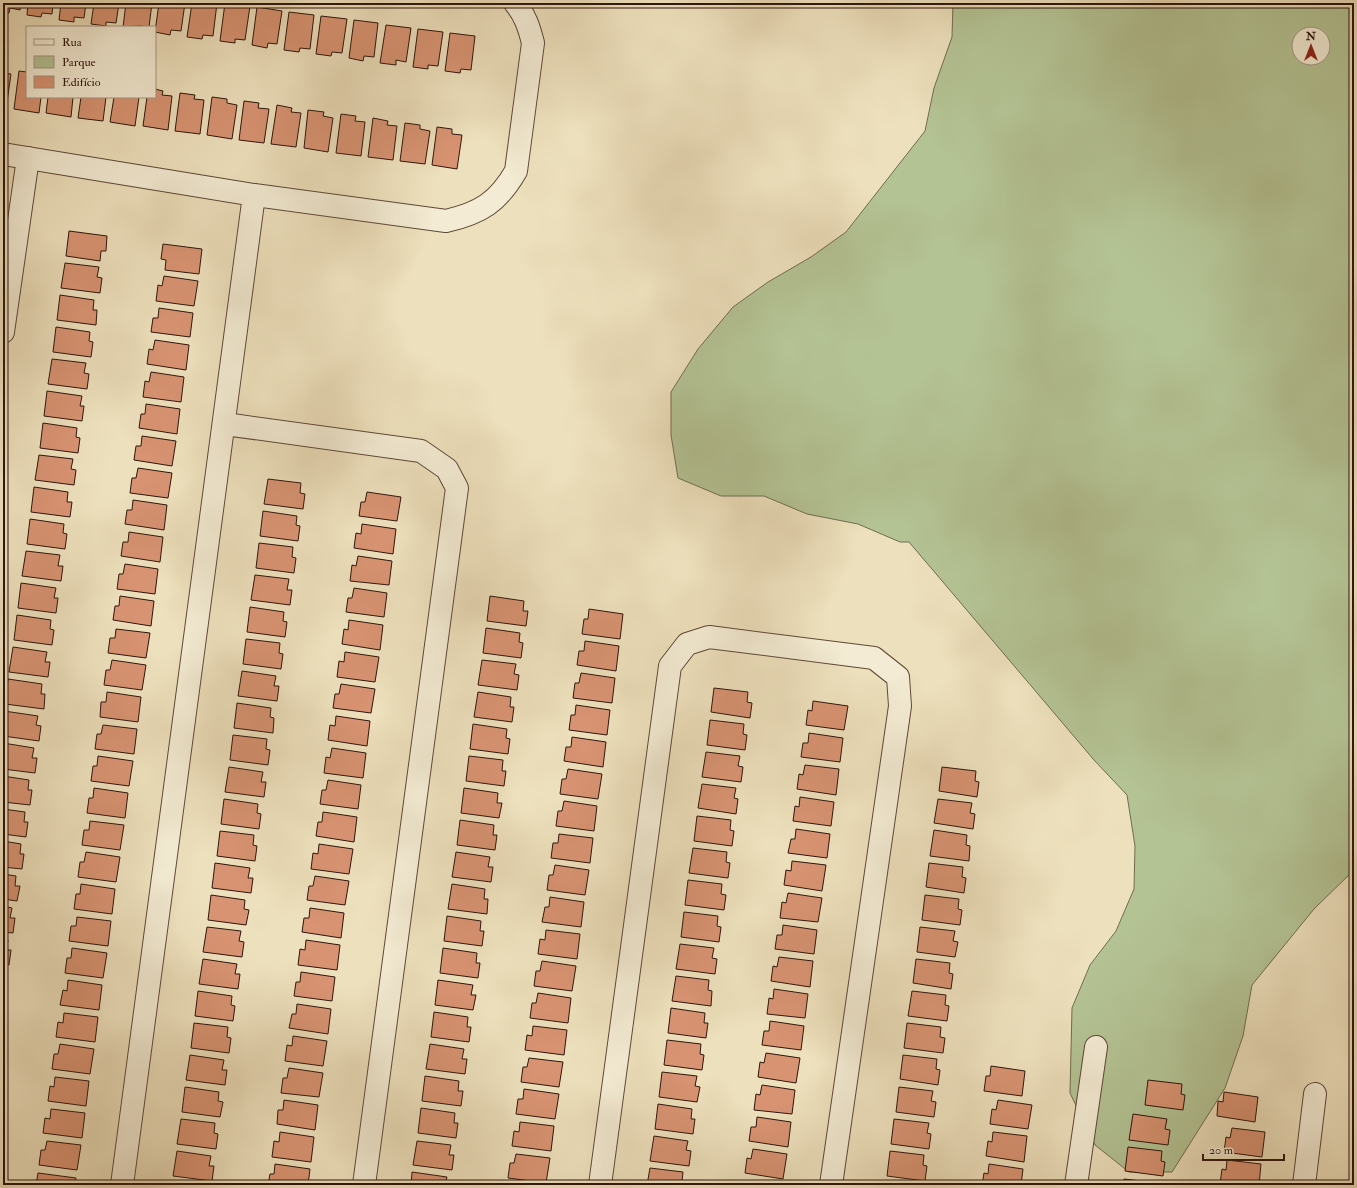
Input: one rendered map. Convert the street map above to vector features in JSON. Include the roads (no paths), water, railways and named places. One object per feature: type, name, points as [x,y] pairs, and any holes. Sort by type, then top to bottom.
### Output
[{"type":"street","points":[[3,154],[254,195],[446,221],[463,217],[479,210],[494,200],[506,187],[516,171],[533,43],[523,12],[515,3]]},
{"type":"street","points":[[3,332],[28,158]]},
{"type":"street","points":[[122,1185],[225,424],[254,195]]},
{"type":"street","points":[[225,424],[420,451],[447,469],[457,488],[364,1185]]},
{"type":"street","points":[[600,1185],[670,666],[687,644],[709,637],[874,658],[898,677],[900,706],[831,1185]]},
{"type":"street","points":[[1076,1185],[1096,1047]]},
{"type":"street","points":[[1304,1185],[1315,1094]]}]
